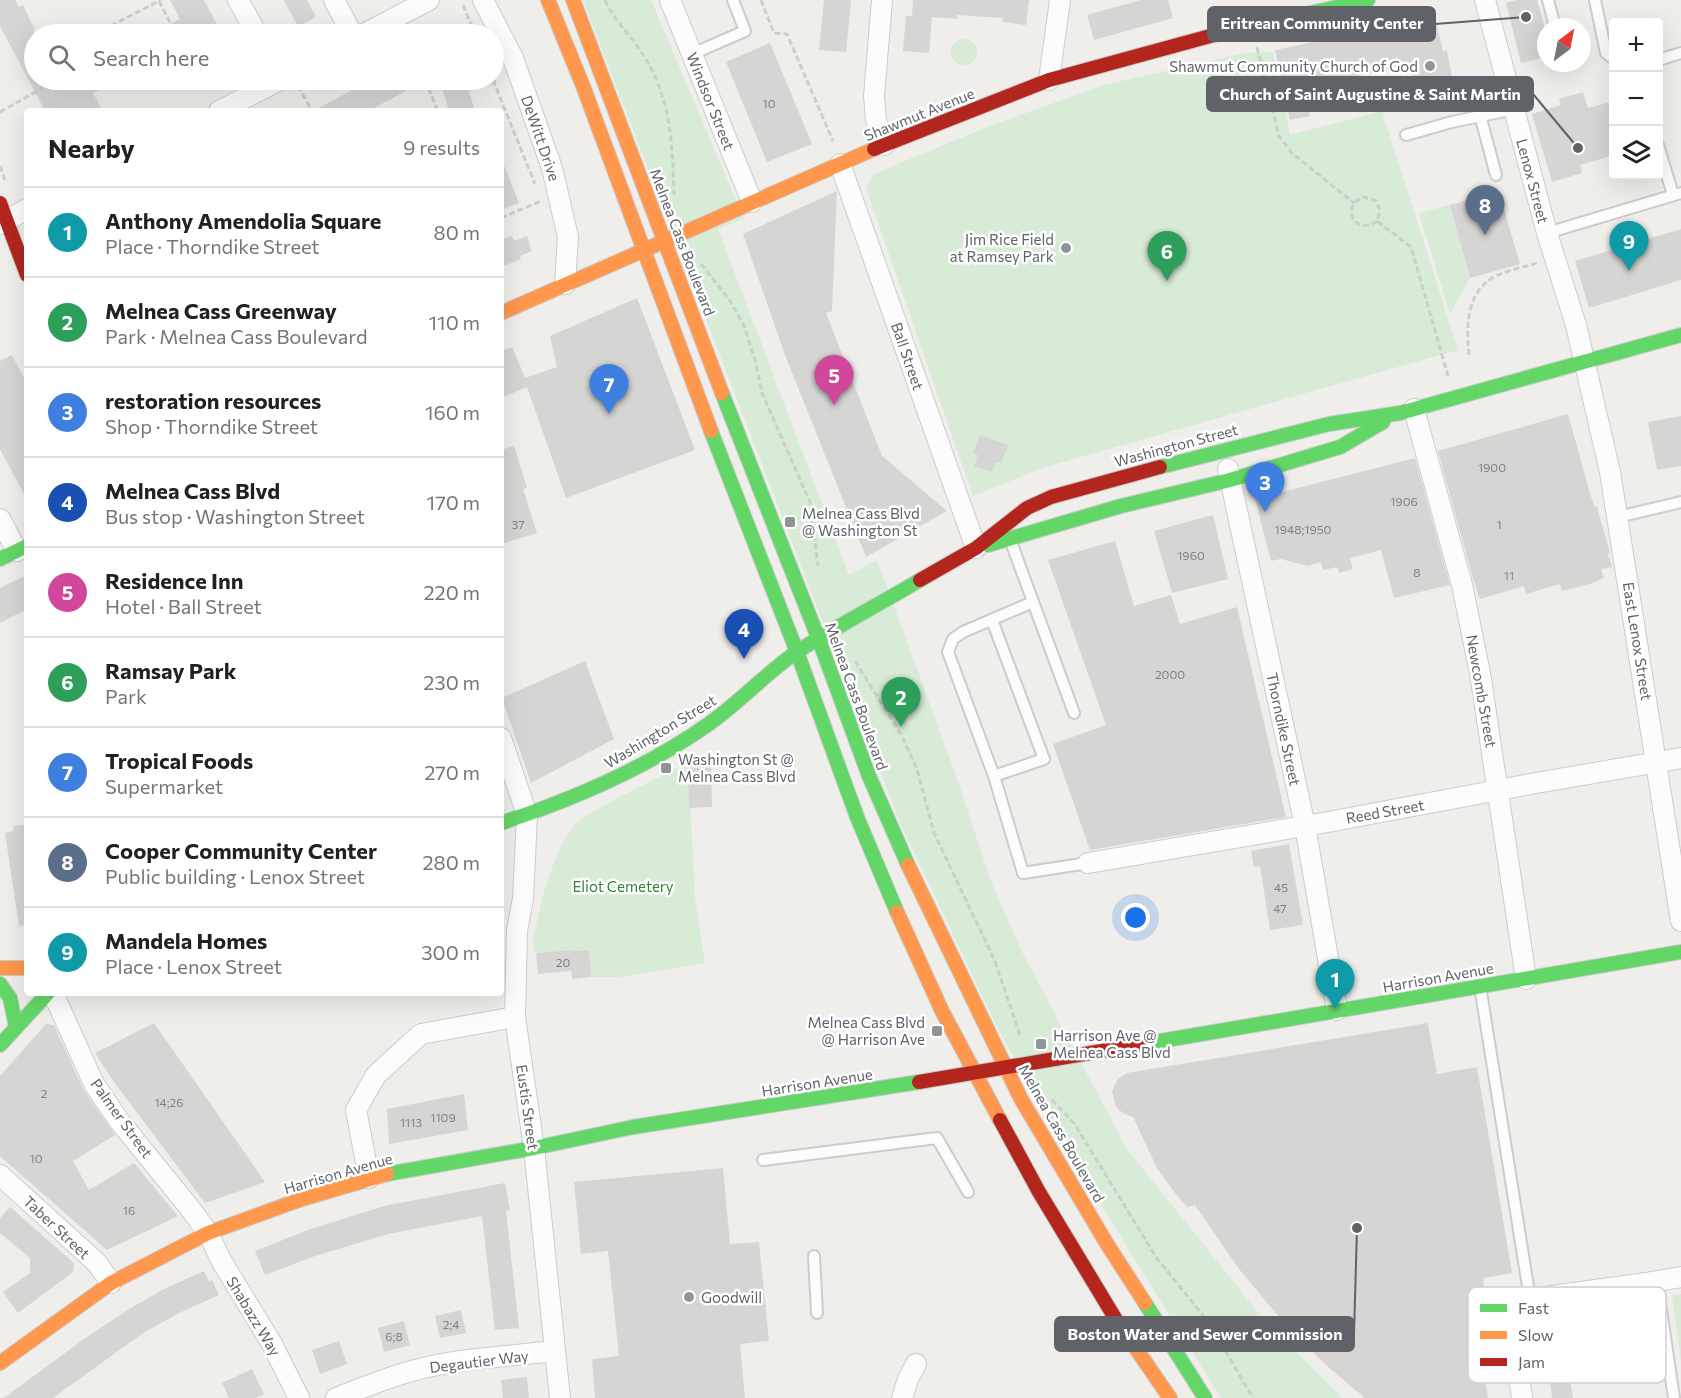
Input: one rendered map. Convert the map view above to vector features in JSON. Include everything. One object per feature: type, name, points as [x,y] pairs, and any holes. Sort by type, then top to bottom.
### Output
[{"type":"main road","points":[[548,0],[583,86],[857,817],[891,900],[942,1011],[1039,1192],[1117,1321],[1170,1398]]},
{"type":"main road","name":"Melnea Cass Boulevard","points":[[573,0],[746,457],[888,820],[949,954],[1021,1099],[1107,1244],[1205,1398]]},
{"type":"main road","name":"Shawmut Avenue","points":[[504,312],[884,145],[1049,80],[1203,37],[1368,0]]},
{"type":"main road","points":[[3,215],[24,268]]},
{"type":"main road","name":"Washington Street","points":[[504,822],[556,805],[619,777],[683,740],[710,723],[797,652],[976,548],[1027,508],[1051,496],[1225,449],[1329,424],[1407,411],[1681,335]]},
{"type":"main road","name":"Washington Street","points":[[976,548],[1121,506],[1230,480],[1340,447],[1407,411]]},
{"type":"main road","name":"Harrison Avenue","points":[[0,1363],[111,1283],[208,1233],[369,1178],[633,1128],[1007,1068],[1681,952]]},
{"type":"main road","points":[[0,968],[24,968]]},
{"type":"main road","points":[[0,984],[4,987],[14,1009],[16,1027]]},
{"type":"main road","points":[[0,1045],[47,996]]},
{"type":"street","points":[[238,0],[251,24]]},
{"type":"street","points":[[334,0],[347,24]]},
{"type":"street","points":[[383,24],[429,0]]},
{"type":"street","name":"DeWitt Drive","points":[[483,0],[495,24]]},
{"type":"street","name":"Windsor Street","points":[[670,0],[752,202]]},
{"type":"street","points":[[882,0],[874,96],[876,120],[884,145]]},
{"type":"street","points":[[1049,80],[1060,0]]},
{"type":"street","name":"Lenox Street","points":[[1485,0],[1547,233],[1576,325],[1584,362]]},
{"type":"street","name":"DeWitt Drive","points":[[504,41],[513,58],[552,168],[568,237],[565,284]]},
{"type":"street","points":[[226,108],[272,90]]},
{"type":"street","name":"Ball Street","points":[[840,164],[976,548]]},
{"type":"street","points":[[3,215],[24,210]]},
{"type":"street","name":"East Lenox Street","points":[[1584,362],[1610,472],[1618,517],[1681,921]]},
{"type":"street","name":"Newcomb Street","points":[[1407,411],[1462,585],[1480,673],[1526,979]]},
{"type":"street","name":"Thorndike Street","points":[[1225,449],[1305,826],[1336,1010]]},
{"type":"street","points":[[0,519],[15,552]]},
{"type":"street","points":[[504,747],[527,815]]},
{"type":"street","name":"Reed Street","points":[[1088,863],[1681,759]]},
{"type":"street","name":"Eustis Street","points":[[527,815],[523,898],[517,931],[515,1017],[534,1148],[560,1398]]},
{"type":"street","name":"Palmer Street","points":[[51,996],[94,1084],[120,1122],[208,1233]]},
{"type":"street","points":[[369,1178],[356,1110],[376,1075],[421,1034],[515,1017]]},
{"type":"street","name":"Taber Street","points":[[0,1175],[100,1266],[111,1283]]},
{"type":"street","name":"Shabazz Way","points":[[208,1233],[222,1262],[272,1344],[299,1398]]},
{"type":"street","points":[[1620,1287],[1681,1276]]},
{"type":"street","name":"Degautier Way","points":[[336,1398],[381,1380],[421,1368],[461,1360],[555,1352]]},
{"type":"street","points":[[902,1398],[916,1364]]},
{"type":"lane","points":[[692,54],[745,31],[732,0]]},
{"type":"lane","points":[[1548,0],[1553,18]]},
{"type":"lane","points":[[1595,0],[1606,53],[1609,55]]},
{"type":"lane","points":[[1663,59],[1681,53]]},
{"type":"lane","points":[[1406,135],[1480,115],[1514,109]]},
{"type":"lane","points":[[1480,115],[1496,175]]},
{"type":"lane","points":[[1547,233],[1677,194],[1663,156]]},
{"type":"lane","points":[[724,464],[746,457]]},
{"type":"lane","points":[[1618,517],[1681,502]]},
{"type":"lane","points":[[1003,526],[1010,539],[1074,713]]},
{"type":"lane","points":[[1033,602],[963,632],[953,639],[948,652],[994,776],[1023,873],[1088,863]]},
{"type":"lane","points":[[992,620],[1044,759],[994,776]]},
{"type":"lane","points":[[1480,986],[1528,1287]]},
{"type":"lane","points":[[763,1160],[937,1138],[968,1192]]},
{"type":"lane","points":[[814,1256],[817,1313]]},
{"type":"lane","points":[[1658,1282],[1659,1287]]},
{"type":"lane","points":[[1666,1340],[1674,1398]]},
{"type":"path","points":[[114,24],[158,0],[171,24]]},
{"type":"path","name":"Melnea Cass Boulevard","points":[[605,0],[622,30],[645,57],[662,96],[673,140],[674,200]]},
{"type":"path","points":[[761,0],[774,33],[787,34],[833,141]]},
{"type":"path","points":[[463,5],[471,24]]},
{"type":"path","points":[[1257,47],[1279,136],[1292,153],[1353,204]]},
{"type":"path","points":[[0,112],[39,90]]},
{"type":"path","points":[[295,90],[310,108]]},
{"type":"path","points":[[429,90],[437,108]]},
{"type":"path","points":[[497,90],[537,190]]},
{"type":"path","points":[[1364,197],[1375,201],[1380,210],[1377,221],[1371,225],[1357,224],[1352,218],[1353,204],[1364,197]]},
{"type":"path","points":[[504,217],[541,201],[543,207]]},
{"type":"path","points":[[1377,221],[1411,247],[1454,398]]},
{"type":"path","name":"Melnea Cass Boulevard","points":[[698,261],[729,299],[744,326],[755,360],[762,393],[810,502],[820,573]]},
{"type":"path","points":[[1469,355],[1467,336],[1471,303],[1482,286],[1497,275],[1541,262]]},
{"type":"path","name":"Melnea Cass Boulevard","points":[[856,663],[902,736],[912,758],[934,833],[994,959],[1023,1044]]},
{"type":"path","name":"Melnea Cass Boulevard","points":[[1047,1095],[1074,1123],[1156,1257],[1209,1323],[1253,1398]]},
{"type":"green space","points":[[583,0],[651,0],[744,219],[718,229],[849,575],[877,560],[959,784],[990,879],[1022,952],[1127,1149],[1261,1316],[1342,1398],[1221,1398],[1055,1131],[997,1027],[901,825]]},
{"type":"green space","points":[[964,39],[973,43],[977,52],[973,61],[964,65],[955,61],[951,52],[955,43]]},
{"type":"green space","points":[[1273,52],[1290,135],[1382,111],[1458,350],[1042,468],[973,496],[866,188],[874,174],[992,125],[1104,85],[1246,53]]},
{"type":"green space","points":[[1450,205],[1470,278],[1450,314],[1419,213]]},
{"type":"green space","name":"Eliot Cemetery","points":[[688,763],[695,897],[705,963],[620,977],[591,977],[589,950],[536,953],[533,939],[544,892],[556,858],[572,828],[609,803]]},
{"type":"green space","points":[[1681,1294],[1681,1362],[1672,1295]]},
{"type":"building","points":[[0,0],[15,0],[19,7],[23,5],[32,24],[24,24],[24,71],[0,26]]},
{"type":"building","points":[[170,0],[204,0],[217,24],[170,24],[180,19]]},
{"type":"building","points":[[284,0],[307,0],[316,17],[303,24],[296,24]]},
{"type":"building","points":[[824,0],[851,0],[846,52],[819,50]]},
{"type":"building","points":[[913,0],[1029,0],[1026,25],[1003,22],[1003,18],[957,15],[957,19],[932,17],[929,53],[903,51],[906,16],[912,16]]},
{"type":"building","points":[[1141,0],[1168,0],[1173,18],[1094,40],[1087,15]]},
{"type":"building","points":[[1517,0],[1537,0],[1542,18],[1537,18],[1537,59],[1521,63],[1506,3]]},
{"type":"building","points":[[1436,21],[1443,51],[1447,50],[1453,82],[1450,82],[1451,87],[1416,95],[1409,64],[1341,80],[1344,94],[1307,102],[1310,116],[1290,120],[1275,50],[1313,42],[1312,39],[1391,22],[1393,30]]},
{"type":"building","points":[[770,43],[812,144],[767,162],[726,62]]},
{"type":"building","points":[[34,90],[99,90],[93,93],[101,108],[43,108]]},
{"type":"building","points":[[352,90],[406,91],[374,108],[319,108]]},
{"type":"building","points":[[443,90],[472,90],[469,91],[474,108],[448,108]]},
{"type":"building","points":[[1583,92],[1588,108],[1609,102],[1609,156],[1580,165],[1582,173],[1552,182],[1532,114],[1561,105],[1559,99]]},
{"type":"building","points":[[504,166],[519,203],[504,209]]},
{"type":"building","points":[[837,191],[832,311],[826,313],[882,456],[947,511],[866,557],[785,355],[743,234]]},
{"type":"building","points":[[1499,192],[1520,264],[1470,278],[1450,205]]},
{"type":"building","points":[[1681,229],[1681,280],[1589,308],[1575,261]]},
{"type":"building","points":[[512,236],[514,241],[527,236],[532,251],[520,256],[521,259],[504,266],[504,239]]},
{"type":"building","points":[[637,298],[695,450],[566,498],[527,387],[504,397],[504,350],[512,347],[525,378],[557,367],[550,336]]},
{"type":"building","points":[[12,355],[24,378],[24,494],[0,449],[0,361]]},
{"type":"building","points":[[1568,414],[1591,497],[1597,507],[1612,567],[1601,569],[1604,578],[1562,591],[1560,584],[1526,594],[1524,586],[1480,599],[1438,451]]},
{"type":"building","points":[[1681,416],[1681,466],[1657,470],[1648,422]]},
{"type":"building","points":[[980,435],[1008,445],[1001,463],[996,462],[992,472],[974,466],[978,455],[973,453]]},
{"type":"building","points":[[514,446],[527,488],[523,489],[537,533],[504,543],[504,449]]},
{"type":"building","points":[[1415,458],[1450,585],[1394,598],[1381,550],[1350,558],[1353,569],[1339,573],[1337,567],[1323,570],[1321,562],[1308,566],[1281,559],[1271,561],[1255,499]]},
{"type":"building","points":[[1213,515],[1228,579],[1172,593],[1154,531]]},
{"type":"building","points":[[1115,541],[1134,606],[1171,595],[1180,624],[1237,607],[1286,817],[1090,850],[1053,744],[1106,725],[1048,560]]},
{"type":"building","points":[[24,576],[24,611],[0,623],[0,588]]},
{"type":"building","points":[[585,661],[614,739],[531,783],[504,704],[504,697]]},
{"type":"building","points":[[711,753],[712,807],[689,808],[688,763]]},
{"type":"building","points":[[24,825],[24,925],[19,926],[5,833],[13,831],[14,826]]},
{"type":"building","points":[[1289,844],[1303,925],[1270,930],[1260,866],[1254,867],[1251,851]]},
{"type":"building","points":[[589,950],[591,977],[572,979],[571,971],[538,974],[536,953]]},
{"type":"building","points":[[154,1023],[265,1182],[205,1203],[114,1082],[95,1053]]},
{"type":"building","points":[[1428,1023],[1437,1074],[1477,1067],[1512,1273],[1483,1278],[1484,1287],[1468,1287],[1468,1383],[1486,1383],[1488,1398],[1365,1398],[1326,1365],[1289,1329],[1239,1269],[1195,1205],[1187,1207],[1157,1168],[1133,1117],[1124,1114],[1116,1107],[1112,1091],[1118,1079],[1127,1073]]},
{"type":"building","points":[[46,1024],[54,1025],[83,1089],[115,1135],[73,1161],[89,1190],[134,1163],[178,1216],[107,1250],[0,1156],[0,1076]]},
{"type":"building","points":[[464,1094],[468,1130],[389,1144],[387,1109]]},
{"type":"building","name":"Goodwill","points":[[723,1168],[730,1244],[759,1242],[769,1341],[740,1344],[745,1398],[595,1398],[592,1359],[619,1356],[608,1251],[581,1254],[574,1182]]},
{"type":"building","points":[[505,1183],[510,1210],[506,1211],[519,1328],[495,1330],[482,1216],[388,1234],[312,1257],[265,1275],[255,1251],[308,1230],[384,1206]]},
{"type":"building","points":[[10,1207],[74,1263],[73,1272],[18,1313],[3,1292],[30,1273],[30,1258],[0,1233],[0,1218]]},
{"type":"building","points":[[204,1271],[209,1282],[212,1280],[219,1295],[143,1333],[53,1398],[4,1398],[84,1339],[131,1308],[166,1288]]},
{"type":"building","points":[[461,1310],[466,1333],[440,1338],[435,1316]]},
{"type":"building","points":[[404,1321],[410,1345],[384,1352],[378,1328]]},
{"type":"building","points":[[339,1341],[347,1364],[320,1374],[312,1350]]},
{"type":"building","points":[[252,1369],[264,1394],[256,1398],[229,1398],[222,1383]]},
{"type":"building","points":[[527,1377],[529,1398],[503,1398],[501,1380]]},
{"type":"building","points":[[1550,1383],[1571,1383],[1573,1398],[1552,1398]]},
{"type":"traffic: fast","points":[[1214,35],[1368,0]]},
{"type":"traffic: fast","points":[[1160,467],[1329,424],[1400,413],[1681,335]]},
{"type":"traffic: fast","points":[[722,393],[819,640],[869,776],[908,865]]},
{"type":"traffic: fast","points":[[988,545],[1121,506],[1230,480],[1340,447],[1383,422]]},
{"type":"traffic: fast","points":[[711,431],[797,652],[857,817],[897,912]]},
{"type":"traffic: fast","points":[[0,559],[24,547]]},
{"type":"traffic: fast","points":[[504,822],[583,793],[661,754],[710,723],[798,651],[920,580]]},
{"type":"traffic: fast","points":[[1143,1044],[1681,952]]},
{"type":"traffic: fast","points":[[0,984],[10,998],[16,1027]]},
{"type":"traffic: fast","points":[[0,1045],[45,996]]},
{"type":"traffic: fast","points":[[387,1174],[534,1148],[633,1127],[919,1082]]},
{"type":"traffic: fast","points":[[1145,1303],[1205,1398]]},
{"type":"traffic: slow","points":[[548,0],[583,86],[711,431]]},
{"type":"traffic: slow","points":[[573,0],[722,393]]},
{"type":"traffic: slow","points":[[504,312],[874,149]]},
{"type":"traffic: slow","points":[[908,865],[1021,1099],[1107,1244],[1145,1303]]},
{"type":"traffic: slow","points":[[897,912],[942,1011],[1000,1120]]},
{"type":"traffic: slow","points":[[0,968],[24,968]]},
{"type":"traffic: slow","points":[[0,1363],[111,1283],[208,1233],[302,1199],[387,1174]]},
{"type":"traffic: slow","points":[[1115,1318],[1170,1398]]},
{"type":"traffic: jam","points":[[874,149],[1049,80],[1214,35]]},
{"type":"traffic: jam","points":[[0,203],[24,267]]},
{"type":"traffic: jam","points":[[920,580],[976,548],[1027,508],[1051,497],[1160,467]]},
{"type":"traffic: jam","points":[[919,1082],[1143,1044]]},
{"type":"traffic: jam","points":[[1000,1120],[1039,1192],[1115,1318]]},
{"type":"place","name":"Eritrean Community Center","points":[[1526,17]]},
{"type":"place","name":"Shawmut Community Church of God","points":[[1430,66]]},
{"type":"place","name":"Church of Saint Augustine & Saint Martin","points":[[1578,148]]},
{"type":"place","name":"Cooper Community Center","points":[[1485,235]]},
{"type":"place","name":"Jim Rice Field at Ramsey Park","points":[[1066,248]]},
{"type":"place","name":"Mandela Homes","points":[[1629,271]]},
{"type":"place","name":"Ramsay Park","points":[[1167,281]]},
{"type":"place","name":"Residence Inn","points":[[834,405]]},
{"type":"place","name":"Tropical Foods","points":[[609,414]]},
{"type":"place","name":"restoration resources","points":[[1265,512]]},
{"type":"place","name":"Melnea Cass Blvd @ Washington St","points":[[790,522]]},
{"type":"place","name":"Melnea Cass Blvd","points":[[744,659]]},
{"type":"place","name":"Melnea Cass Greenway","points":[[901,727]]},
{"type":"place","name":"Washington St @ Melnea Cass Blvd","points":[[666,768]]},
{"type":"place","name":"Anthony Amendolia Square","points":[[1335,1009]]},
{"type":"place","name":"Melnea Cass Blvd @ Harrison Ave","points":[[937,1031]]},
{"type":"place","name":"Harrison Ave @ Melnea Cass Blvd","points":[[1041,1044]]},
{"type":"place","name":"Boston Water and Sewer Commission","points":[[1357,1228]]},
{"type":"place","name":"Goodwill","points":[[689,1297]]}]
